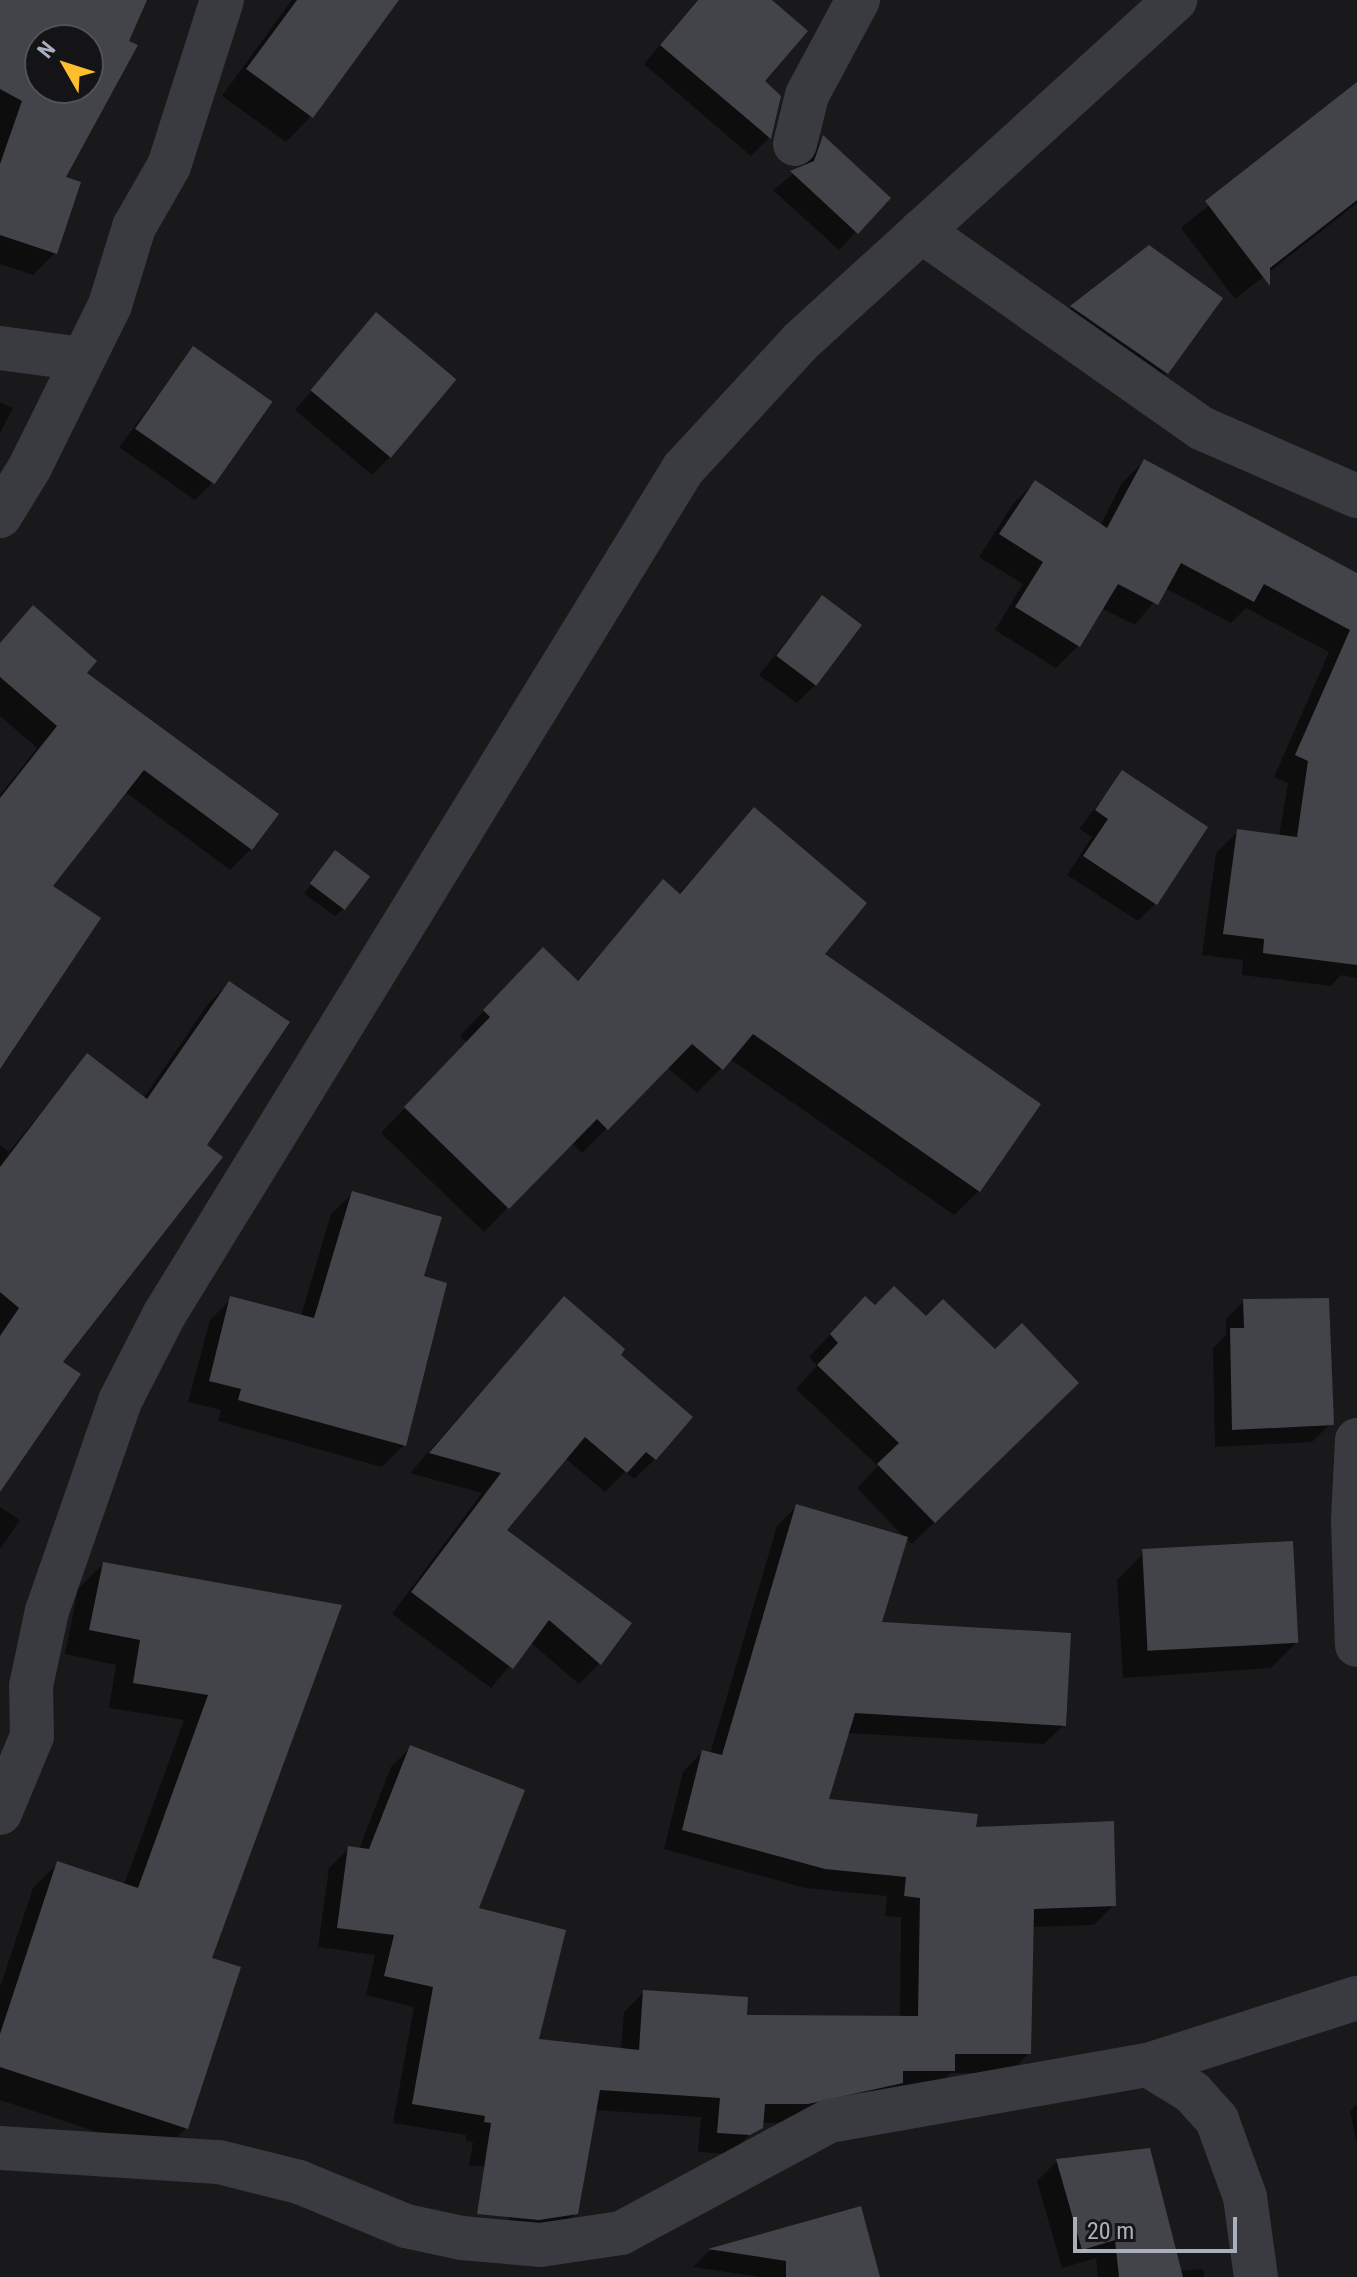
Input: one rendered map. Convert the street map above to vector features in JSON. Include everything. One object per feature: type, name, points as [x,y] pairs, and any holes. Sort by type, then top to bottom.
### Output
[{"type":"street","points":[[0,516],[30,467],[110,305],[134,227],[169,166],[222,0]]},
{"type":"street","points":[[795,144],[807,95],[858,0]]},
{"type":"street","points":[[0,1813],[16,1724],[31,1686],[47,1611],[120,1401],[164,1315],[683,469],[800,342],[1175,0]]},
{"type":"street","points":[[921,231],[1201,428],[1357,496]]},
{"type":"street","points":[[0,348],[82,359]]},
{"type":"street","points":[[1357,1440],[1353,1520],[1357,1645]]},
{"type":"street","points":[[0,2148],[219,2162],[299,2182],[406,2226],[462,2238],[540,2245],[621,2233],[829,2121],[1148,2065],[1357,1998]]},
{"type":"street","points":[[1148,2065],[1192,2092],[1217,2120],[1245,2197],[1256,2277]]},
{"type":"building","points":[[0,0],[147,0],[129,41],[138,45],[66,177],[81,182],[57,254],[0,235],[0,164],[22,101],[0,89]]},
{"type":"building","points":[[297,0],[399,0],[313,118],[246,69]]},
{"type":"building","points":[[698,0],[772,0],[808,31],[765,81],[781,96],[771,139],[660,45]]},
{"type":"building","points":[[1357,82],[1357,200],[1270,268],[1270,286],[1205,201]]},
{"type":"building","points":[[823,135],[891,198],[858,234],[790,171],[814,161]]},
{"type":"building","points":[[1149,245],[1223,298],[1168,374],[1070,306]]},
{"type":"building","points":[[376,312],[456,379],[391,458],[310,390]]},
{"type":"building","points":[[193,346],[272,402],[215,484],[135,429]]},
{"type":"building","points":[[1144,459],[1357,573],[1357,965],[1263,953],[1264,939],[1223,934],[1237,829],[1297,837],[1308,761],[1295,755],[1350,630],[1264,584],[1254,602],[1181,563],[1158,605],[1118,584],[1080,647],[1015,607],[1043,562],[999,534],[1035,480],[1107,528]]},
{"type":"building","points":[[822,595],[862,625],[816,686],[776,656]]},
{"type":"building","points":[[33,605],[97,661],[87,673],[279,814],[252,850],[144,770],[53,886],[101,918],[0,1069],[0,798],[57,726],[0,677],[0,643]]},
{"type":"building","points":[[1122,770],[1208,827],[1157,905],[1083,856],[1108,819],[1095,810]]},
{"type":"building","points":[[754,807],[867,903],[825,954],[1041,1104],[980,1192],[753,1034],[723,1070],[692,1044],[608,1130],[597,1119],[509,1209],[404,1107],[490,1017],[483,1010],[543,947],[578,981],[663,879],[680,894]]},
{"type":"building","points":[[335,850],[370,876],[345,910],[310,884]]},
{"type":"building","points":[[229,981],[290,1022],[207,1145],[223,1157],[63,1362],[81,1374],[0,1492],[0,1336],[19,1308],[0,1292],[0,1167],[87,1053],[147,1099]]},
{"type":"building","points":[[352,1191],[442,1217],[424,1276],[447,1283],[406,1446],[238,1400],[241,1389],[209,1381],[230,1296],[314,1318]]},
{"type":"building","points":[[894,1286],[926,1316],[943,1299],[995,1349],[1022,1323],[1079,1383],[935,1523],[877,1464],[899,1443],[817,1365],[838,1343],[830,1334],[865,1296],[875,1305]]},
{"type":"building","points":[[564,1296],[625,1349],[621,1355],[693,1417],[656,1460],[646,1452],[627,1473],[585,1437],[507,1530],[632,1623],[601,1665],[549,1620],[513,1669],[411,1592],[501,1473],[429,1453]]},
{"type":"building","points":[[1329,1298],[1334,1425],[1232,1430],[1230,1328],[1244,1328],[1243,1299]]},
{"type":"building","points":[[796,1504],[908,1537],[882,1622],[1071,1633],[1066,1726],[855,1713],[829,1799],[978,1814],[976,1827],[1114,1821],[1116,1906],[1034,1909],[1031,2054],[955,2054],[955,2071],[903,2071],[903,2083],[808,2104],[765,2104],[763,2128],[750,2135],[717,2133],[720,2098],[600,2090],[578,2214],[539,2220],[477,2214],[491,2123],[484,2122],[485,2116],[412,2104],[433,1987],[384,1976],[394,1935],[337,1928],[348,1846],[369,1849],[410,1745],[525,1790],[479,1908],[566,1930],[539,2039],[639,2050],[643,1990],[748,1997],[747,2015],[918,2016],[920,1898],[904,1896],[906,1877],[825,1869],[682,1830],[702,1750],[722,1755]]},
{"type":"building","points":[[1293,1541],[1298,1643],[1148,1651],[1142,1549]]},
{"type":"building","points":[[103,1562],[342,1605],[212,1958],[241,1967],[188,2129],[0,2067],[0,2034],[57,1861],[138,1888],[208,1695],[133,1683],[140,1640],[89,1630]]},
{"type":"building","points":[[1150,2148],[1183,2277],[1119,2277],[1115,2240],[1082,2250],[1056,2159]]},
{"type":"building","points":[[861,2206],[880,2277],[786,2277],[786,2261],[708,2249]]}]
